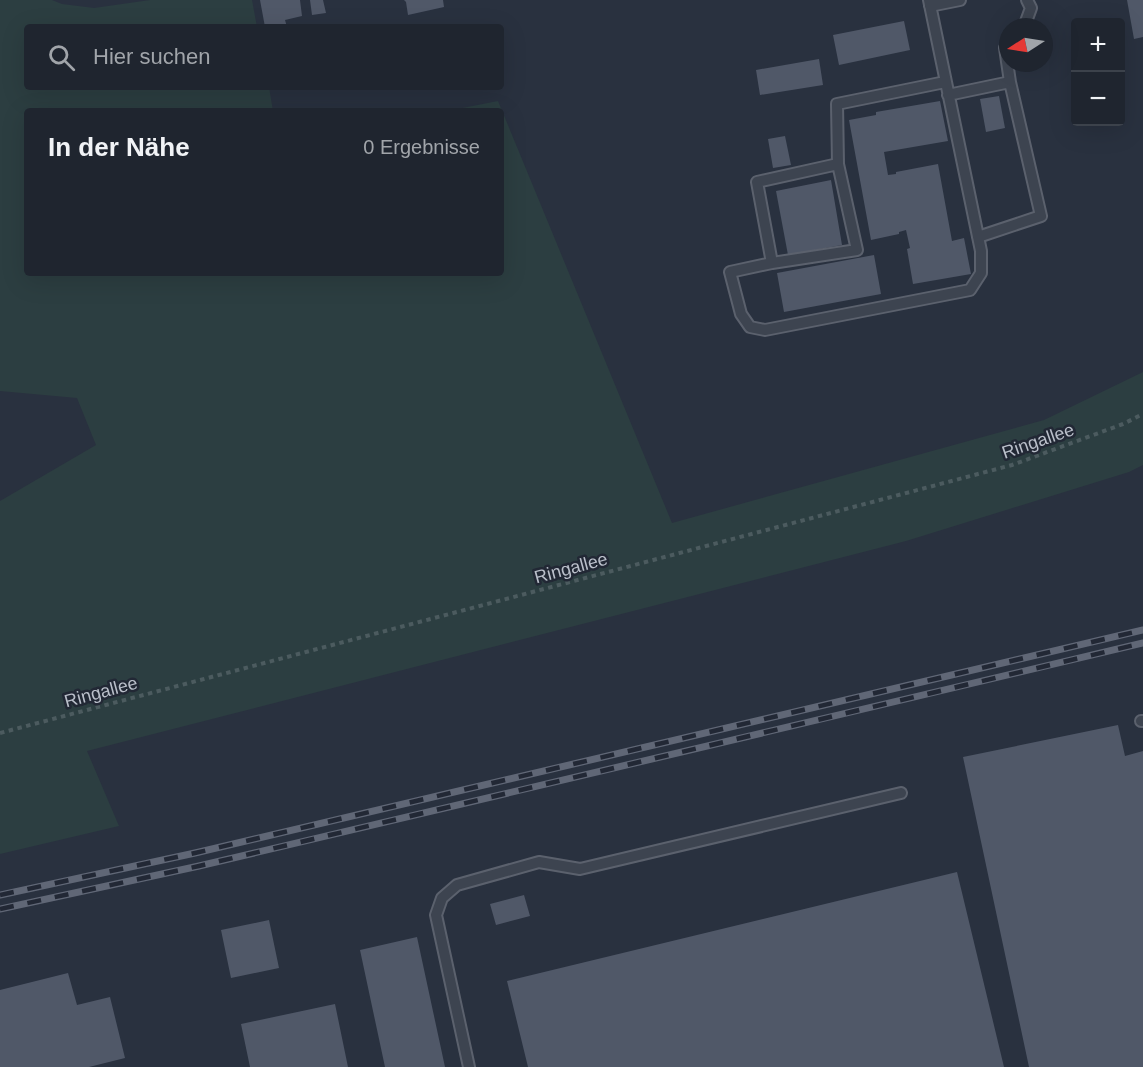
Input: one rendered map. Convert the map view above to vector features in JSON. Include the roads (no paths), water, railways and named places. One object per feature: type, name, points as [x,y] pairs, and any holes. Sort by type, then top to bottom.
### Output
[{"type":"lane","points":[[945,82],[837,104],[838,164],[857,250],[730,272],[741,314],[750,327],[765,330],[970,290],[981,273],[981,251],[930,3],[960,0]]},
{"type":"lane","points":[[1027,0],[1031,8],[1027,18]]},
{"type":"lane","points":[[978,237],[1041,216],[1009,72]]},
{"type":"lane","points":[[948,95],[1010,82]]},
{"type":"lane","points":[[772,263],[757,182],[838,164]]},
{"type":"lane","points":[[469,1067],[436,915],[442,898],[457,885],[539,862],[580,868],[900,793]]},
{"type":"railway","points":[[0,895],[195,853],[1143,630]]},
{"type":"railway","points":[[0,909],[199,866],[1143,643]]}]
